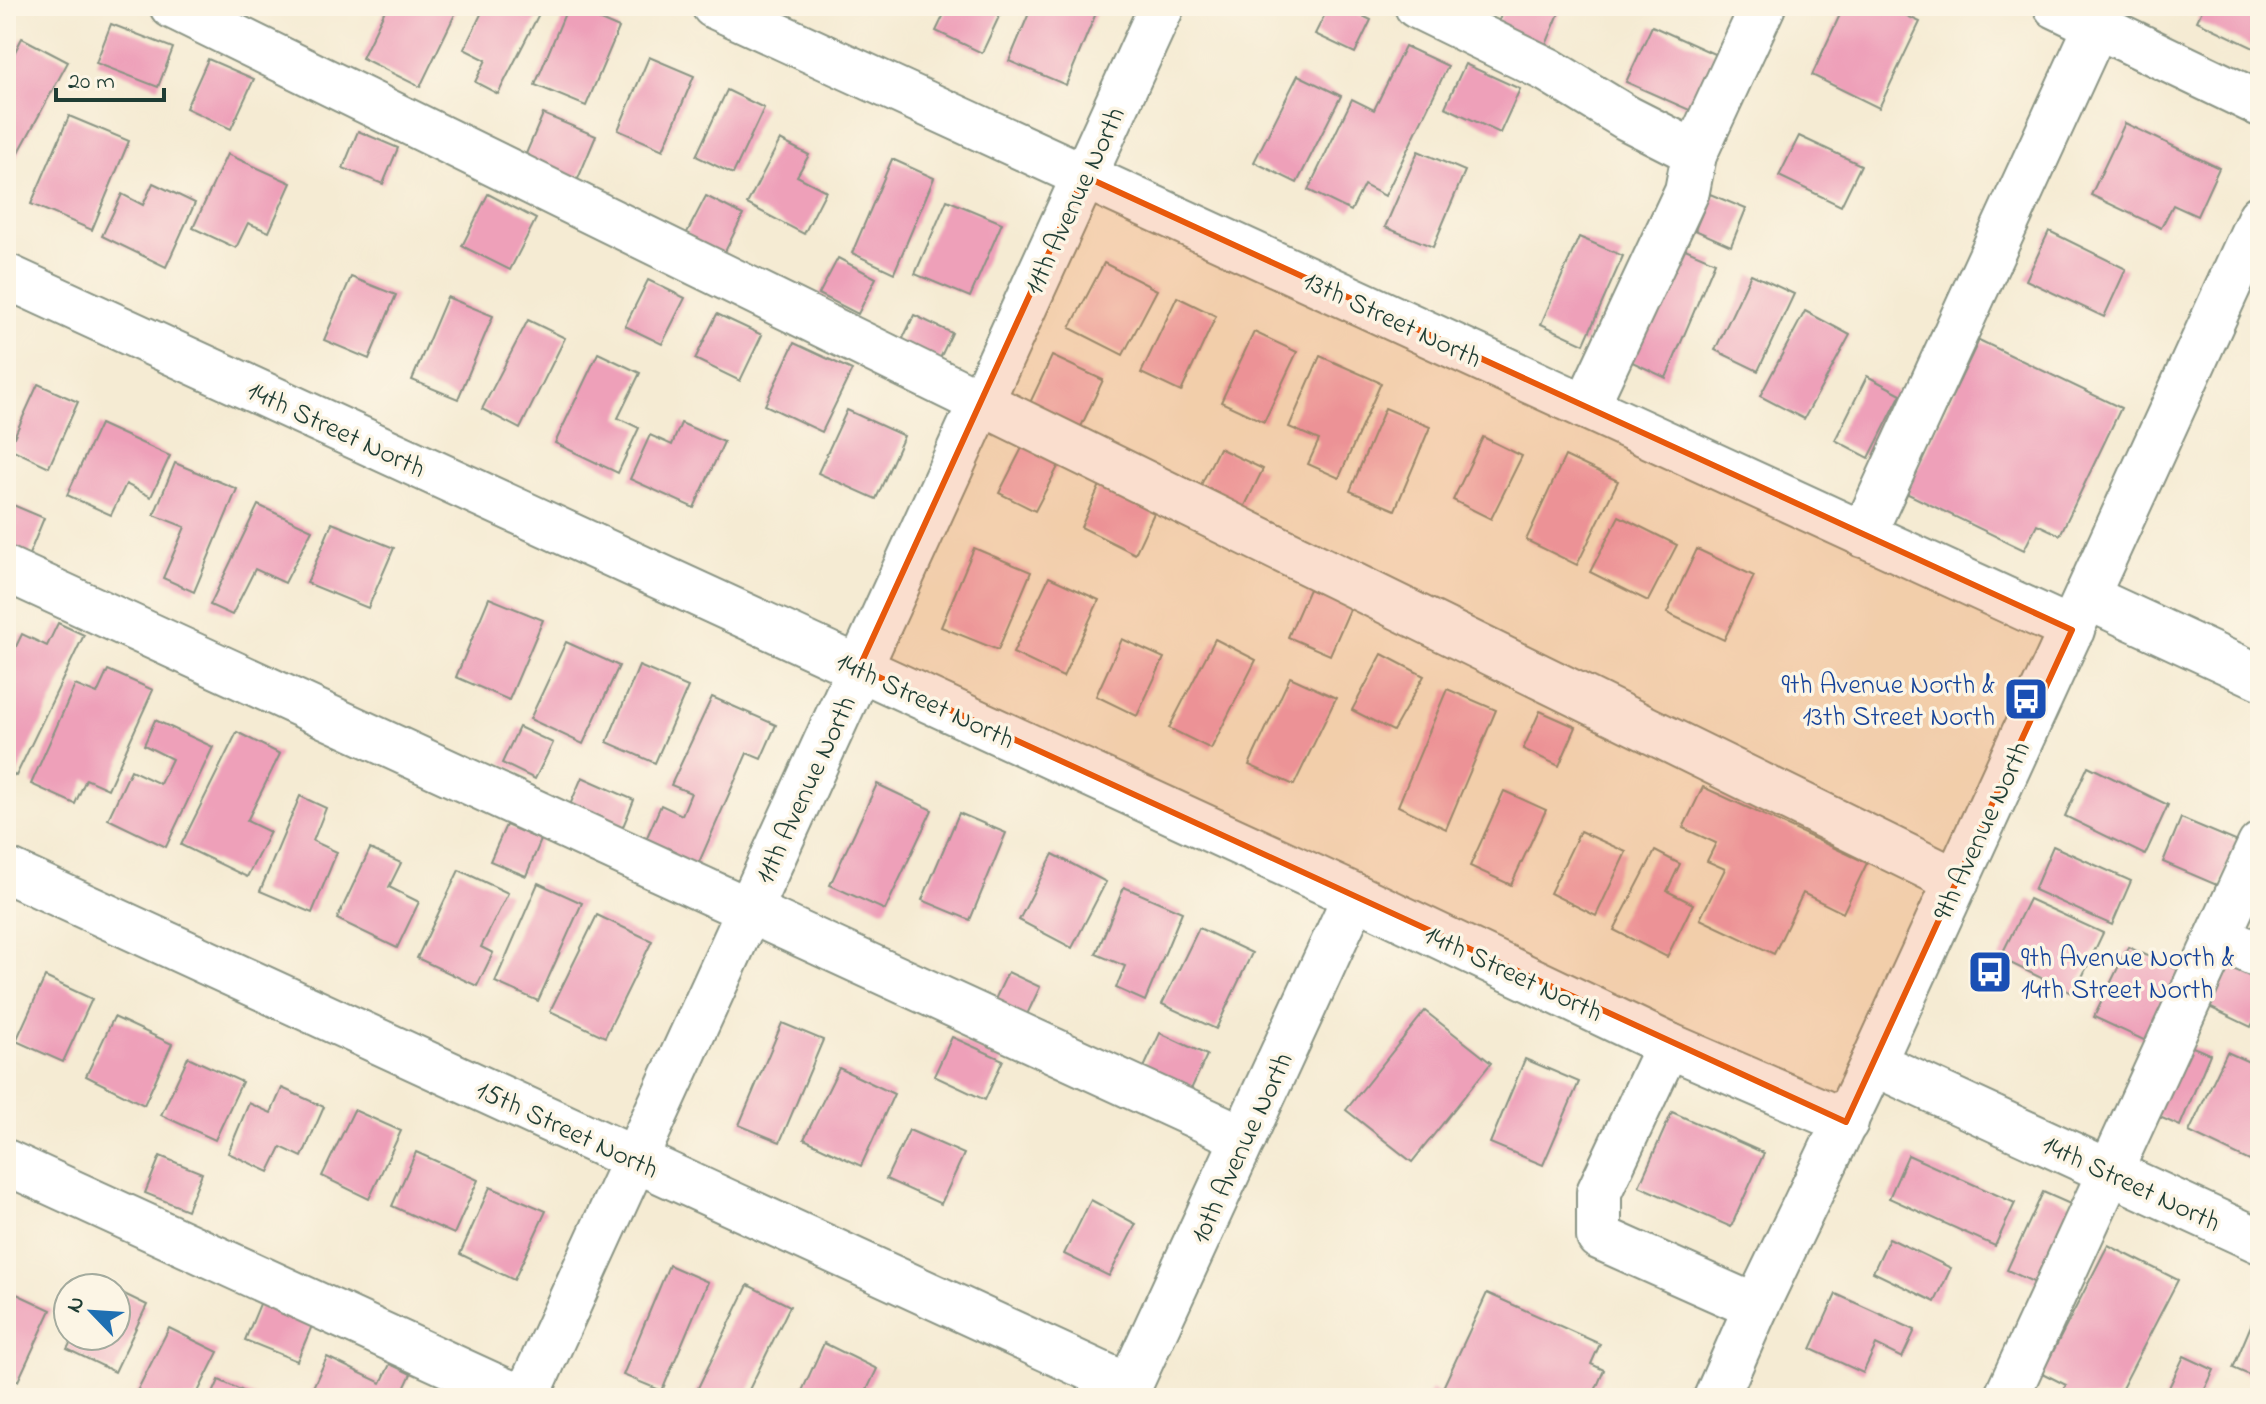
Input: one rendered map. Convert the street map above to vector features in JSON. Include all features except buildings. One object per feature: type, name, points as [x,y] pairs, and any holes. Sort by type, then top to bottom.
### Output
[{"type":"street","points":[[172,6],[1957,881]]},
{"type":"street","name":"13th Street North","points":[[714,6],[1863,535],[2260,677]]},
{"type":"street","name":"11th Avenue North","points":[[523,1398],[1162,6]]},
{"type":"street","points":[[1417,6],[1548,70],[1694,155]]},
{"type":"street","points":[[1586,407],[1687,191],[1694,155],[1763,6]]},
{"type":"street","points":[[2056,6],[2110,21],[2260,104]]},
{"type":"street","points":[[1863,535],[2110,21]]},
{"type":"street","name":"9th Avenue North","points":[[1716,1398],[2080,614],[2260,217]]},
{"type":"street","name":"14th Street North","points":[[6,276],[1355,896],[1668,1045],[1846,1122]]},
{"type":"street","points":[[6,569],[1244,1138]]},
{"type":"street","points":[[2006,1398],[2260,845]]},
{"type":"street","name":"15th Street North","points":[[6,870],[635,1159],[1127,1392]]},
{"type":"street","name":"10th Avenue North","points":[[1127,1392],[1355,896]]},
{"type":"street","points":[[2218,937],[2260,956]]},
{"type":"street","points":[[1668,1045],[1599,1192],[1599,1237],[1756,1307]]},
{"type":"street","name":"14th Street North","points":[[1873,1063],[2260,1241]]},
{"type":"street","points":[[6,1162],[523,1398]]},
{"type":"highlighted area","points":[[1084,176],[2072,630],[1846,1122],[859,668]]},
{"type":"place","name":"9th Avenue North & 13th Street North","points":[[2026,699]]},
{"type":"place","name":"9th Avenue North & 14th Street North","points":[[1990,972]]}]
